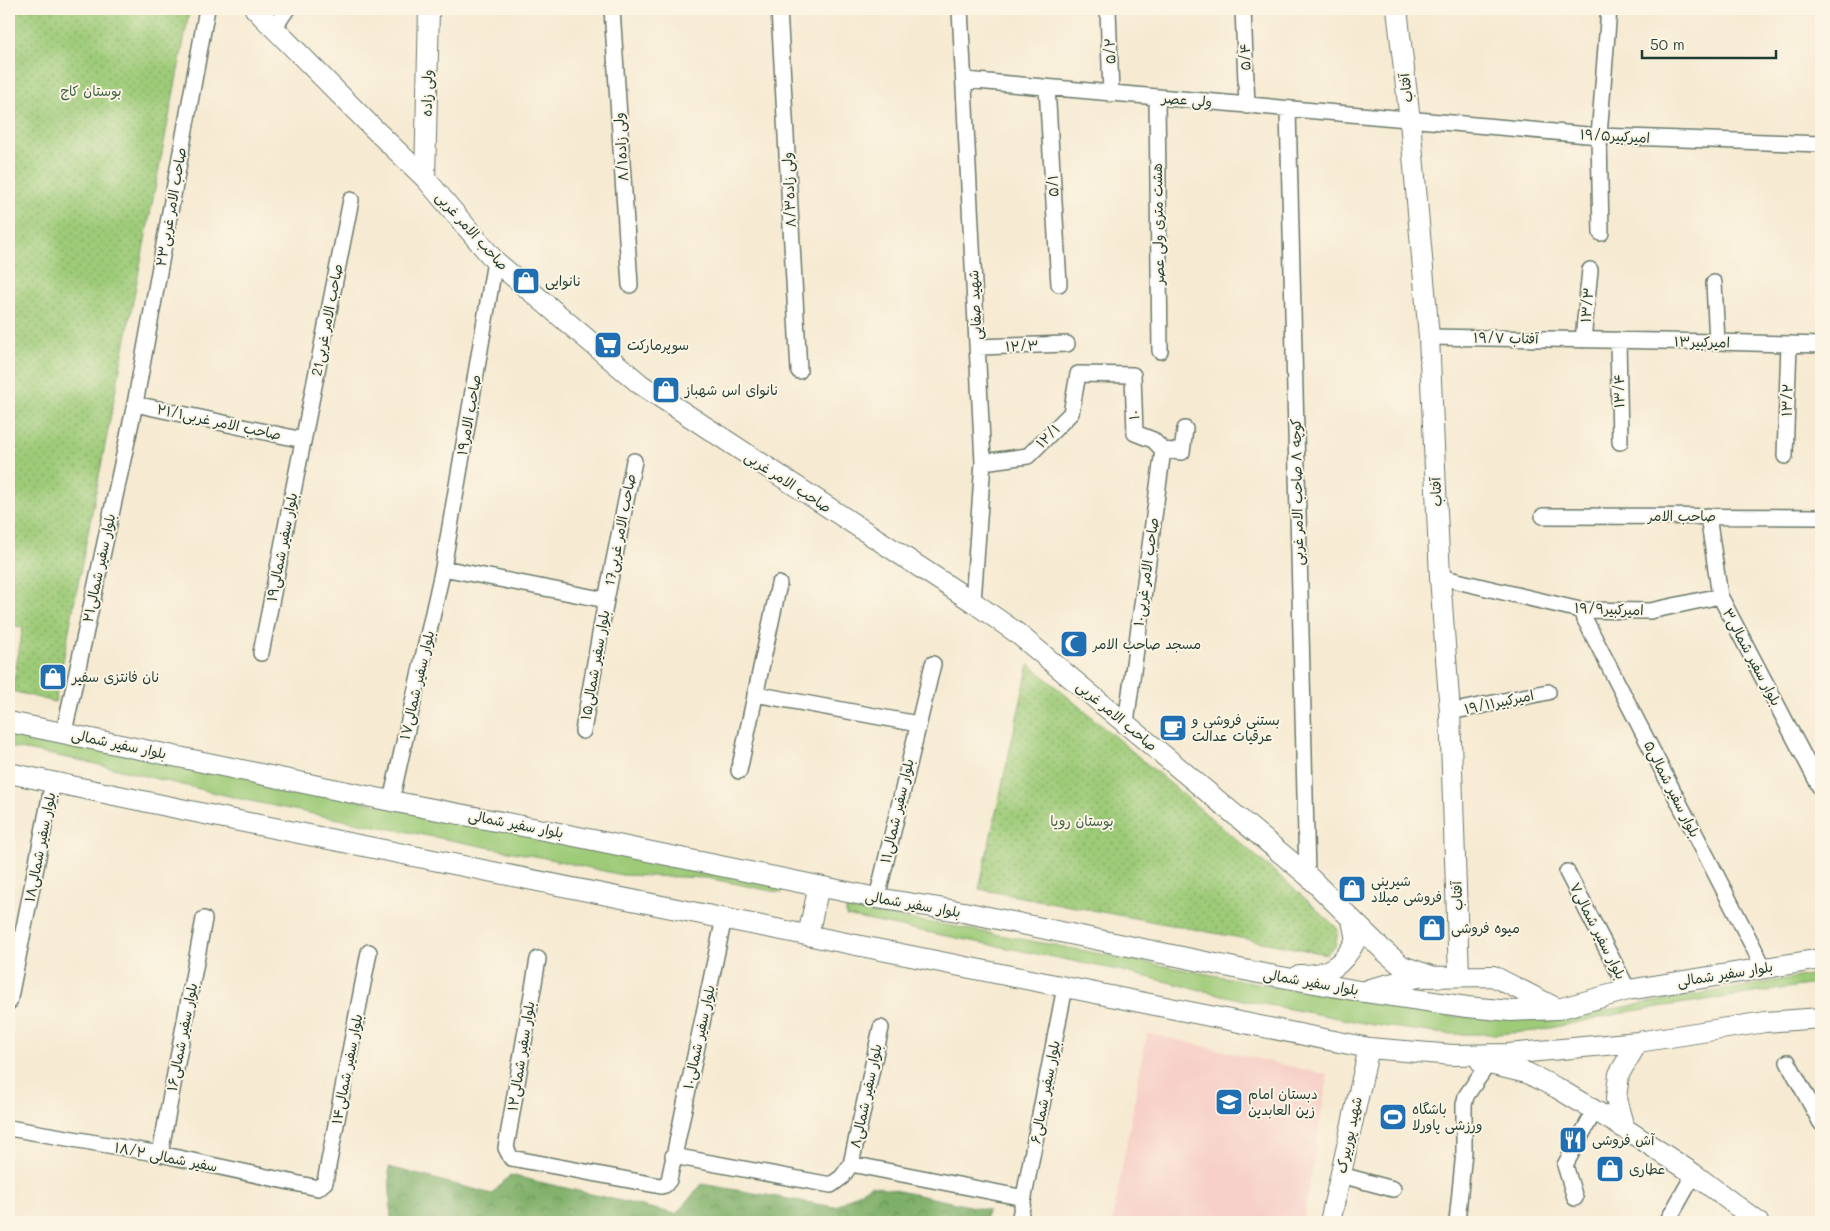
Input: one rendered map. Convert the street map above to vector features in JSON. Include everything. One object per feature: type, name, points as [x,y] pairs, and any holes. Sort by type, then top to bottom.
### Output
[{"type":"main road","name":"صاحب الامر غربی","points":[[255,9],[425,178],[495,261],[640,384],[973,602],[1017,633],[1307,875],[1383,950],[1402,966],[1431,976]]},
{"type":"main road","name":"ولی زاده","points":[[425,178],[429,9]]},
{"type":"main road","name":"آفتاب","points":[[1397,9],[1410,121],[1429,337],[1440,577],[1450,712],[1459,976]]},
{"type":"main road","name":"بلوار سفیر شمالی","points":[[9,722],[391,801],[559,832],[877,898],[964,912],[1259,973],[1359,991],[1467,1007],[1511,1010],[1558,1009],[1628,990],[1821,959]]},
{"type":"main road","points":[[9,773],[1368,1048],[1453,1055],[1508,1054],[1638,1042],[1765,1022],[1821,1018]]},
{"type":"main road","points":[[808,935],[819,886]]},
{"type":"main road","points":[[1259,973],[1306,975],[1323,973],[1335,967],[1343,961],[1356,940],[1352,920]]},
{"type":"main road","points":[[1359,991],[1403,980],[1431,976],[1493,976],[1558,1009]]},
{"type":"main road","points":[[1624,1128],[1616,1099],[1620,1074],[1638,1042]]},
{"type":"main road","name":"شهید پوربیرک","points":[[1330,1222],[1368,1048]]},
{"type":"main road","points":[[1453,1055],[1527,1073],[1557,1088],[1624,1128],[1694,1174],[1758,1222]]},
{"type":"street","name":"صاحب الامر غربی۲۳","points":[[135,404],[207,9]]},
{"type":"street","points":[[274,28],[287,9]]},
{"type":"street","name":"ولی زاده۸/۱","points":[[612,9],[630,285]]},
{"type":"street","name":"ولی زاده۸/۳","points":[[778,9],[799,370]]},
{"type":"street","name":"شهید صفایی","points":[[960,9],[983,462],[973,602]]},
{"type":"street","name":"۵/۲","points":[[1108,9],[1111,94]]},
{"type":"street","name":"۵/۴","points":[[1243,9],[1247,106]]},
{"type":"street","points":[[1601,233],[1599,136],[1609,9]]},
{"type":"street","name":"ولی عصر","points":[[965,80],[1410,121]]},
{"type":"street","name":"۵/۱","points":[[1047,88],[1059,284]]},
{"type":"street","name":"هشت متری ولی عصر","points":[[1157,98],[1160,351]]},
{"type":"street","name":"کوچه ۸ صاحب الامر غربی","points":[[1288,110],[1307,875]]},
{"type":"street","name":"امیرکبیر۱۹/۵","points":[[1410,121],[1599,136],[1821,144]]},
{"type":"street","name":"21صاحب الامر غربی","points":[[303,440],[351,200]]},
{"type":"street","name":"صاحب الامر۱۹","points":[[443,568],[495,261]]},
{"type":"street","name":"۱۳/۳","points":[[1583,340],[1590,270]]},
{"type":"street","points":[[1714,283],[1717,342]]},
{"type":"street","name":"آفتاب ۱۹/۷","points":[[1429,337],[1583,340]]},
{"type":"street","name":"امیرکبیر۱۳","points":[[1583,340],[1821,345]]},
{"type":"street","name":"۱۳/۴","points":[[1618,340],[1620,442]]},
{"type":"street","name":"۱۲/۳","points":[[977,347],[1067,344]]},
{"type":"street","name":"۱۳/۲","points":[[1785,456],[1789,344]]},
{"type":"street","name":"۱۲/۱","points":[[983,462],[1028,456],[1071,413],[1078,374]]},
{"type":"street","name":"۱۰","points":[[1078,374],[1133,375],[1134,433],[1153,440],[1163,450]]},
{"type":"street","name":"صاحب الامر غربی۲۱/۱","points":[[135,404],[303,440]]},
{"type":"street","name":"بلوار سفیر شمالی۲۱","points":[[64,732],[135,404]]},
{"type":"street","points":[[1163,450],[1182,452],[1185,429]]},
{"type":"street","name":"بلوار سفیر شمالی۱۹","points":[[260,653],[303,440]]},
{"type":"street","name":"صاحب الامر غربی۱۰","points":[[1126,723],[1163,450]]},
{"type":"street","name":"صاحب الامر غربی17","points":[[606,600],[634,460]]},
{"type":"street","name":"صاحب الامر","points":[[1543,516],[1821,517]]},
{"type":"street","name":"بلوار سفیر شمالی۳","points":[[1708,516],[1720,596],[1821,789]]},
{"type":"street","points":[[443,568],[606,600]]},
{"type":"street","name":"بلوار سفیر شمالی۱۷","points":[[391,801],[443,568]]},
{"type":"street","name":"امیرکبیر۱۹/۹","points":[[1440,577],[1580,610],[1650,610],[1720,596]]},
{"type":"street","points":[[739,771],[779,584]]},
{"type":"street","name":"بلوار سفیر شمالی۱۵","points":[[583,731],[606,600]]},
{"type":"street","name":"بلوار سفیر شمالی۵","points":[[1580,610],[1764,968]]},
{"type":"street","name":"بلوار سفیر شمالی۱۱","points":[[877,898],[933,664]]},
{"type":"street","name":"امیرکبیر۱۹/۱۱","points":[[1450,712],[1548,692]]},
{"type":"street","points":[[755,694],[918,724]]},
{"type":"street","name":"بلوار سفیر شمالی۱۸","points":[[9,1002],[53,782]]},
{"type":"street","name":"بلوار سفیر شمالی۷","points":[[1567,872],[1628,990]]},
{"type":"street","name":"بلوار سفیر شمالی۱۰","points":[[508,1153],[511,1158],[661,1186],[665,1185],[669,1180],[724,918]]},
{"type":"street","name":"بلوار سفیر شمالی۱۶","points":[[160,1154],[204,919]]},
{"type":"street","name":"بلوار سفیر شمالی۱۴","points":[[322,1186],[325,1182],[370,952]]},
{"type":"street","name":"بلوار سفیر شمالی۱۲","points":[[508,1153],[506,1148],[538,959]]},
{"type":"street","name":"بلوار سفیر شمالی۶","points":[[1019,1222],[1065,987]]},
{"type":"street","name":"بلوار سفیر شمالی۸","points":[[851,1164],[880,1028]]},
{"type":"street","points":[[1788,1062],[1821,1123]]},
{"type":"street","points":[[1457,1222],[1464,1152],[1464,1105],[1466,1096],[1488,1064]]},
{"type":"street","points":[[1575,1198],[1565,1165],[1595,1110]]},
{"type":"street","name":"سفیر شمالی ۱۸/۲","points":[[9,1128],[160,1154],[318,1188],[322,1186]]},
{"type":"street","points":[[673,1156],[831,1185],[842,1177],[851,1164],[1024,1198]]},
{"type":"street","points":[[1667,1222],[1694,1174]]},
{"type":"street","points":[[1341,1175],[1393,1189]]},
{"type":"shaded area","points":[[1147,1033],[1328,1075],[1303,1222],[1112,1222]]},
{"type":"green space","name":"بوستان کاج","points":[[9,9],[190,9],[55,702],[12,691],[23,627],[9,625]]},
{"type":"green space","name":"بوستان رویا","points":[[1029,664],[1289,884],[1338,929],[1336,945],[1326,954],[979,889]]},
{"type":"green space","points":[[9,729],[784,887],[782,893],[707,878],[622,875],[540,857],[323,816],[241,799],[79,760],[9,747]]},
{"type":"green space","points":[[846,909],[957,927],[1245,981],[1448,1016],[1549,1020],[1821,973],[1821,983],[1632,1011],[1536,1031],[1495,1034],[1445,1034],[1374,1025],[1243,1000],[1113,969],[846,916]]},
{"type":"green space","points":[[389,1167],[492,1194],[510,1175],[676,1214],[702,1184],[835,1207],[871,1185],[988,1210],[984,1222],[391,1222]]},
{"type":"place","name":"نانوایی","points":[[526,281]]},
{"type":"place","name":"سوپرمارکت","points":[[608,345]]},
{"type":"place","name":"نانوای اس شهباز","points":[[666,390]]},
{"type":"place","name":"مسجد صاحب الامر","points":[[1074,644]]},
{"type":"place","name":"نان فانتزی سفیر","points":[[53,677]]},
{"type":"place","name":"بستنی فروشی و عرقیات عدالت","points":[[1173,728]]},
{"type":"place","name":"شیرینی فروشی میلاد","points":[[1352,889]]},
{"type":"place","name":"میوه فروشی","points":[[1432,928]]},
{"type":"place","name":"دبستان امام زین العابدین","points":[[1229,1102]]},
{"type":"place","name":"باشگاه ورزشی پاورلا","points":[[1393,1117]]},
{"type":"place","name":"آش فروشی","points":[[1573,1140]]},
{"type":"place","name":"عطاری","points":[[1610,1169]]}]
